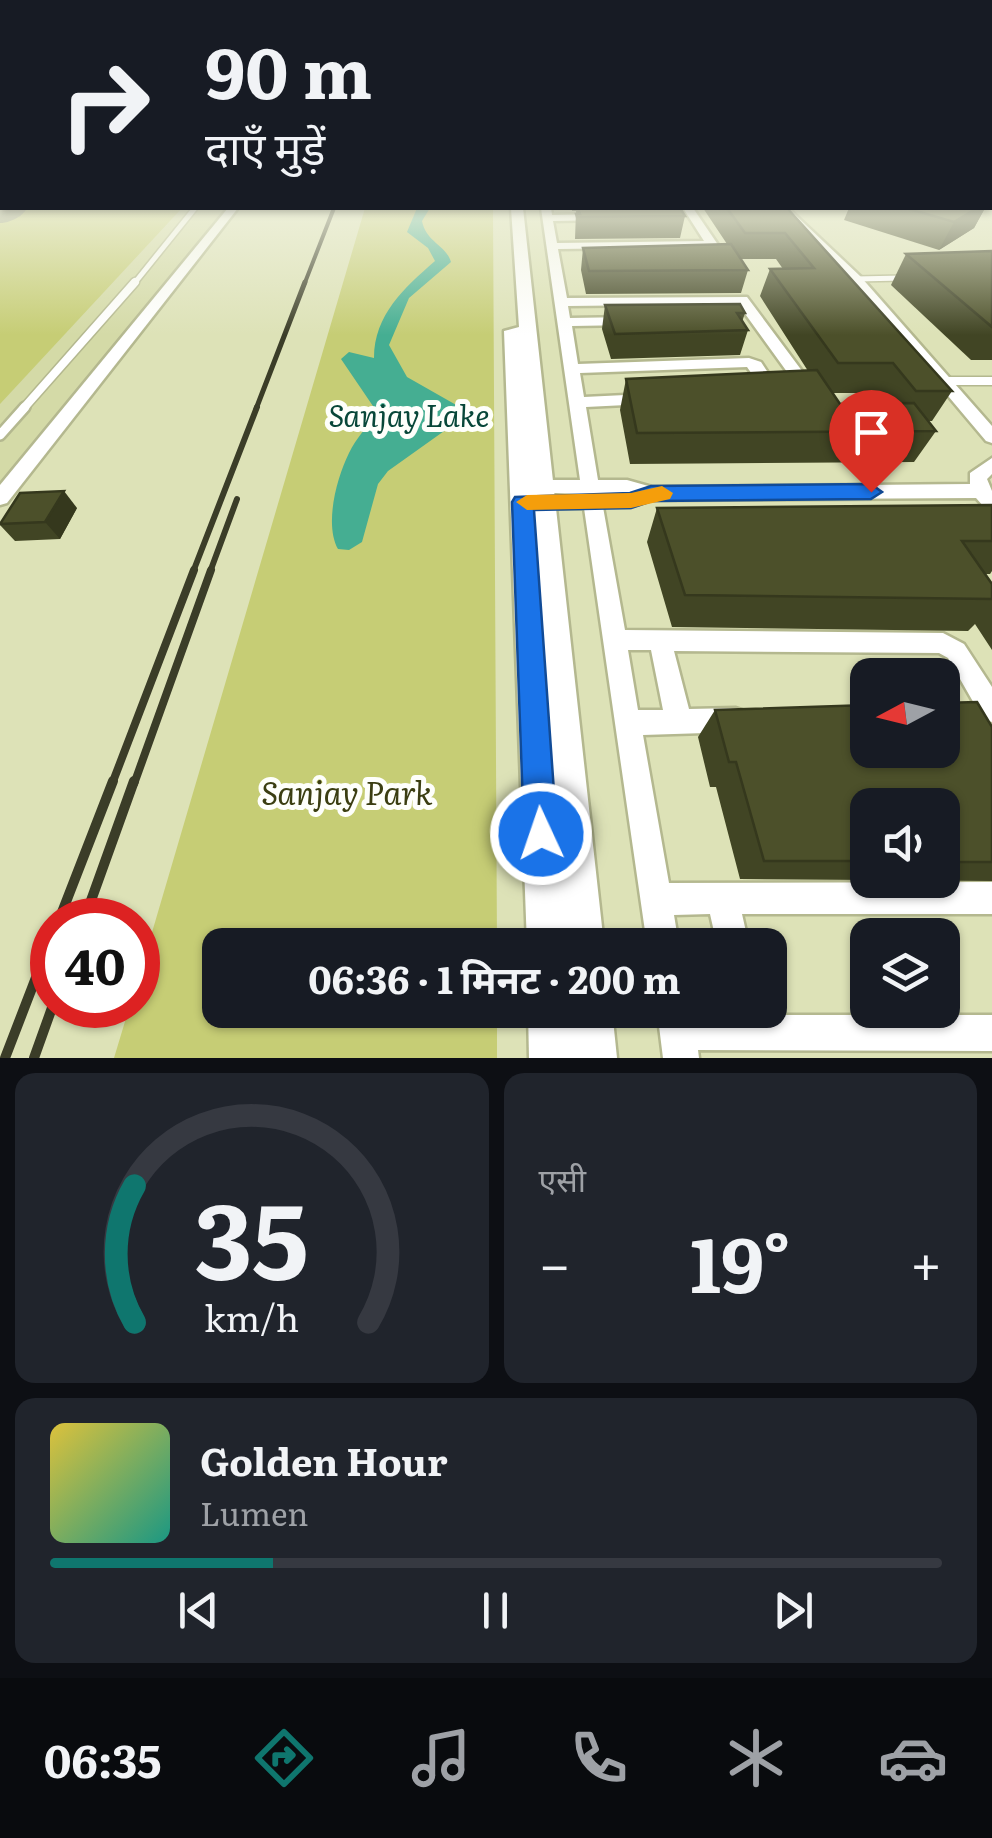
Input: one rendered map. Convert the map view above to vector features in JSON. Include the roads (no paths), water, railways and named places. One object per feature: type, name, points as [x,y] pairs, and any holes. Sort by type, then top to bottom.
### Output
[{"type":"street","points":[[0,498],[209,236]]},
{"type":"street","points":[[507,236],[582,928]]},
{"type":"street","points":[[519,236],[534,494],[546,928]]},
{"type":"street","points":[[551,236],[560,264],[565,322],[660,928]]},
{"type":"street","points":[[694,262],[721,260],[708,236]]},
{"type":"street","points":[[812,236],[856,279],[992,437]]},
{"type":"street","points":[[552,246],[713,244]]},
{"type":"street","points":[[562,302],[748,302],[809,391],[756,397]]},
{"type":"street","points":[[742,320],[761,320]]},
{"type":"street","points":[[565,322],[649,321]]},
{"type":"street","points":[[573,368],[749,362],[775,396]]},
{"type":"street","points":[[578,402],[663,399]]},
{"type":"street","points":[[534,494],[631,500],[651,494],[987,497],[977,477],[992,464]]},
{"type":"street","points":[[613,640],[943,644],[956,651],[992,711],[960,715]]},
{"type":"street","points":[[660,640],[679,722]]},
{"type":"street","points":[[628,723],[754,720]]},
{"type":"street","points":[[655,899],[992,898]]},
{"type":"street","points":[[722,900],[729,928]]},
{"type":"street","points":[[787,1022],[992,1032]]},
{"type":"street","points":[[551,1028],[552,1058]]},
{"type":"street","points":[[592,1028],[594,1058]]},
{"type":"street","points":[[678,1033],[707,1028]]},
{"type":"lane","points":[[0,435],[172,236]]},
{"type":"lane","points":[[856,279],[920,278]]},
{"type":"lane","points":[[945,380],[992,381]]},
{"type":"water","name":"Sanjay Lake","points":[[413,236],[430,236],[451,262],[409,298],[389,345],[407,377],[458,406],[461,419],[388,471],[378,484],[362,542],[349,550],[338,549],[332,527],[337,487],[352,448],[377,412],[341,359],[349,352],[374,358],[385,316],[402,292],[435,261],[428,248]]},
{"type":"railway","points":[[304,285],[323,236]]},
{"type":"railway","points":[[256,409],[305,282]]},
{"type":"railway","points":[[193,572],[257,407]]},
{"type":"railway","points":[[210,572],[237,499]]},
{"type":"railway","points":[[112,784],[194,570]]},
{"type":"railway","points":[[134,784],[211,570]]},
{"type":"railway","points":[[68,898],[113,781]]},
{"type":"railway","points":[[92,898],[134,781]]},
{"type":"railway","points":[[5,1058],[30,993]]},
{"type":"railway","points":[[34,1058],[45,1028]]},
{"type":"park label","name":"Sanjay Park","points":[[347,794]]}]
